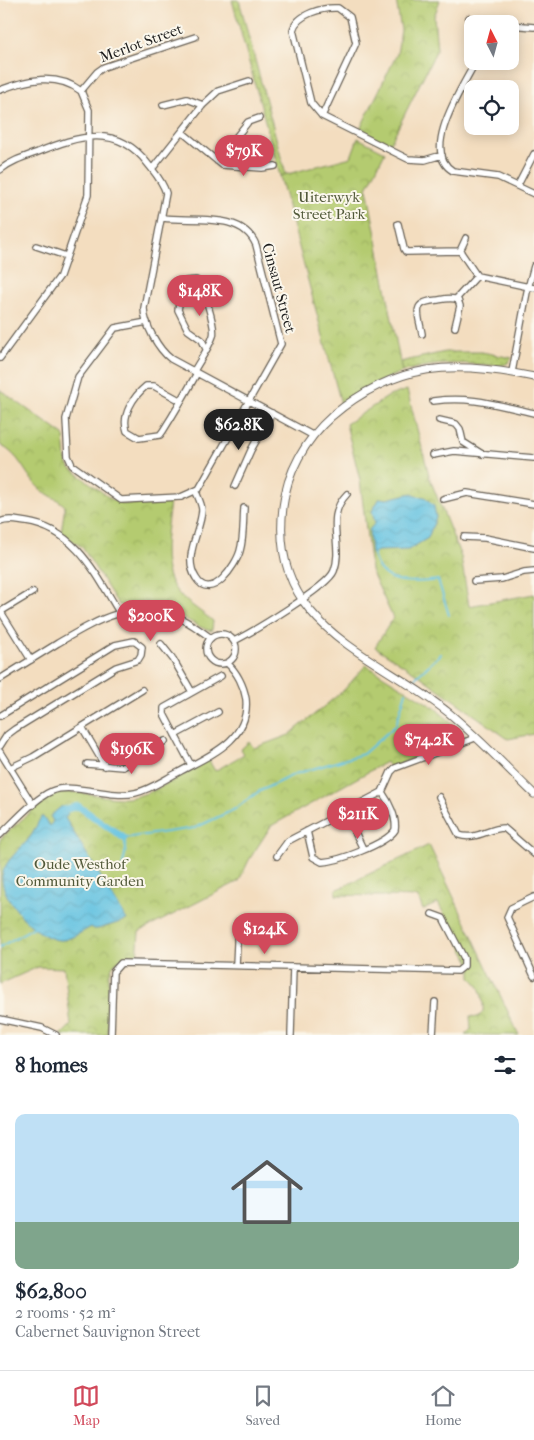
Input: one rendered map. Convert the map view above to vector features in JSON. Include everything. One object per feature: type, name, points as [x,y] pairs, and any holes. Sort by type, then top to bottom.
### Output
[{"type":"street","points":[[322,116],[355,47],[355,35],[350,17],[338,8],[304,16],[298,20],[293,30],[311,103],[322,116],[408,159],[425,160],[442,155]]},
{"type":"street","points":[[519,26],[534,27]]},
{"type":"street","name":"Merlot Street","points":[[83,93],[100,69],[195,37]]},
{"type":"street","points":[[472,70],[442,129],[440,138],[445,164],[453,171],[492,175],[518,185],[534,194]]},
{"type":"street","points":[[0,90],[27,80],[38,79],[68,84],[83,93],[90,110],[90,190],[57,280],[0,358]]},
{"type":"street","points":[[152,169],[203,105],[223,88],[249,81]]},
{"type":"street","points":[[163,105],[187,99],[203,105]]},
{"type":"street","points":[[217,161],[248,122],[259,118]]},
{"type":"street","points":[[182,132],[217,161],[229,166],[262,168],[275,166]]},
{"type":"street","points":[[0,170],[14,161],[68,140],[90,137],[110,138],[122,142],[137,151],[152,169],[165,190],[163,218],[145,302],[147,322],[164,353],[249,402],[312,435]]},
{"type":"street","points":[[518,185],[534,154]]},
{"type":"street","name":"Cinsaut Street","points":[[163,218],[231,223],[245,230],[254,241],[281,340],[279,349],[205,481],[196,492]]},
{"type":"street","points":[[398,224],[406,252],[460,251]]},
{"type":"street","points":[[460,251],[466,238]]},
{"type":"street","points":[[36,246],[66,256]]},
{"type":"street","points":[[460,251],[476,276],[531,287]]},
{"type":"street","points":[[512,372],[534,266]]},
{"type":"street","points":[[422,334],[418,310],[420,304],[424,301],[456,299],[476,276]]},
{"type":"street","points":[[181,400],[154,386],[146,386],[129,408],[125,422],[127,431],[139,438],[160,435],[181,400],[196,372],[214,332],[202,286],[196,280],[186,281],[182,286],[178,310],[188,330],[204,342],[206,348]]},
{"type":"street","points":[[455,327],[460,306],[456,299]]},
{"type":"street","points":[[147,322],[121,326],[113,330],[78,377],[66,419],[68,456],[75,469],[121,500],[181,497],[196,492],[202,509],[193,538],[192,569],[201,584],[207,586],[219,583],[224,579],[238,557],[242,542],[244,508]]},
{"type":"street","points":[[534,377],[477,367],[452,366],[426,369],[401,376],[378,386],[341,409],[312,435],[290,474],[284,494],[281,519],[284,555],[302,599],[321,625],[341,641],[449,713],[534,794]]},
{"type":"street","points":[[433,401],[459,399],[486,401],[534,414]]},
{"type":"street","points":[[235,486],[251,450],[272,413]]},
{"type":"street","points":[[439,420],[456,424],[460,429],[463,442],[482,454]]},
{"type":"street","points":[[433,455],[454,451],[534,458]]},
{"type":"street","points":[[234,641],[302,599],[334,571],[336,514],[341,500],[347,494]]},
{"type":"street","points":[[443,499],[467,494],[534,504]]},
{"type":"street","points":[[1,519],[39,525],[74,544],[88,562],[119,612]]},
{"type":"street","points":[[464,537],[485,538],[534,548]]},
{"type":"street","points":[[474,581],[502,579],[534,571]]},
{"type":"street","points":[[30,660],[0,612],[33,592]]},
{"type":"street","points":[[0,679],[95,621],[119,612],[143,609],[167,613],[189,623],[211,638]]},
{"type":"street","points":[[0,835],[47,793],[59,789],[133,794],[147,789],[229,743],[243,722],[246,709],[244,689],[232,668],[227,664],[215,664],[207,656],[206,648],[211,638],[217,634],[225,634],[234,641],[236,654],[227,664]]},
{"type":"street","points":[[0,716],[115,645],[134,641],[142,647],[138,660],[116,667],[15,729],[7,735],[0,746]]},
{"type":"street","points":[[161,644],[173,659],[192,692]]},
{"type":"street","points":[[191,765],[164,714],[164,708],[221,676]]},
{"type":"street","points":[[10,768],[32,757],[142,690]]},
{"type":"street","points":[[175,735],[218,712]]},
{"type":"street","points":[[82,727],[105,766]]},
{"type":"street","points":[[277,856],[286,843],[382,792],[391,772],[395,768],[475,738]]},
{"type":"street","points":[[87,764],[125,767],[166,741]]},
{"type":"street","points":[[0,752],[33,805]]},
{"type":"street","points":[[307,831],[312,854],[319,862],[350,856],[390,836],[395,830],[396,823],[387,799],[382,792]]},
{"type":"street","points":[[439,797],[456,832],[463,837],[504,828],[534,854]]},
{"type":"street","points":[[353,828],[363,849]]},
{"type":"street","points":[[534,897],[511,908],[507,917],[534,976]]},
{"type":"street","points":[[111,1035],[112,976],[119,964],[127,962],[458,971],[464,966],[464,958],[443,918],[432,914]]},
{"type":"street","points":[[236,965],[238,922]]},
{"type":"street","points":[[291,1035],[293,967]]},
{"type":"street","points":[[433,1035],[435,1002]]},
{"type":"street","points":[[0,1019],[42,1028],[56,1035]]},
{"type":"green space","points":[[232,0],[239,0],[286,175],[280,176]]},
{"type":"green space","points":[[396,0],[440,0],[434,17],[437,49],[389,146],[359,131],[397,54],[401,30]]},
{"type":"green space","name":"Uiterwyk Street Park","points":[[358,138],[385,152],[367,188],[402,372],[374,384],[341,404],[280,176],[351,157]]},
{"type":"green space","points":[[445,352],[482,352],[512,358],[508,363],[501,366],[439,364],[402,372],[400,362]]},
{"type":"green space","points":[[0,390],[64,435],[66,460],[70,468],[111,499],[124,504],[170,501],[165,552],[169,576],[174,587],[182,597],[213,621],[212,631],[165,609],[127,607],[118,604],[82,547],[61,533],[65,506],[40,489],[17,458],[0,445]]},
{"type":"green space","points":[[407,390],[430,479],[461,557],[469,606],[534,594],[534,734],[508,739],[417,674],[375,647],[393,618],[371,570],[360,480],[346,424],[389,396]]},
{"type":"green space","name":"Oude Westhof Community Garden","points":[[366,665],[435,708],[460,730],[461,739],[390,768],[386,762],[271,826],[249,860],[239,881],[139,932],[137,959],[120,960],[113,965],[109,975],[108,1035],[61,1035],[71,1025],[64,968],[38,967],[0,984],[0,839],[45,799],[53,794],[63,792],[118,798],[138,796],[170,782],[208,759],[215,771],[244,754],[241,749],[249,742],[254,748],[289,735],[344,690]]},
{"type":"green space","points":[[429,845],[519,1035],[465,1035],[471,1029],[470,1016],[478,1017],[483,1012],[482,998],[477,984],[471,978],[471,964],[438,903],[423,910],[418,897],[336,895],[336,890]]},
{"type":"water","points":[[412,493],[416,496],[425,497],[434,506],[436,517],[428,538],[408,550],[378,551],[371,554],[369,530],[375,523],[372,511],[380,498],[387,499]]},
{"type":"water","points":[[62,806],[68,815],[65,818],[127,920],[98,929],[91,927],[63,940],[43,935],[23,918],[7,896],[2,876],[6,865],[31,836],[42,816],[50,826],[53,821],[50,816]]},
{"type":"waterway","points":[[373,554],[377,565],[390,578],[407,582],[438,580],[449,615]]},
{"type":"waterway","points":[[413,680],[441,654]]},
{"type":"waterway","points":[[122,869],[126,849],[124,838],[195,828],[235,809],[258,792],[295,774],[363,754],[396,725],[406,692]]},
{"type":"waterway","points":[[64,810],[78,806],[124,838]]},
{"type":"waterway","points":[[0,947],[34,927]]}]
